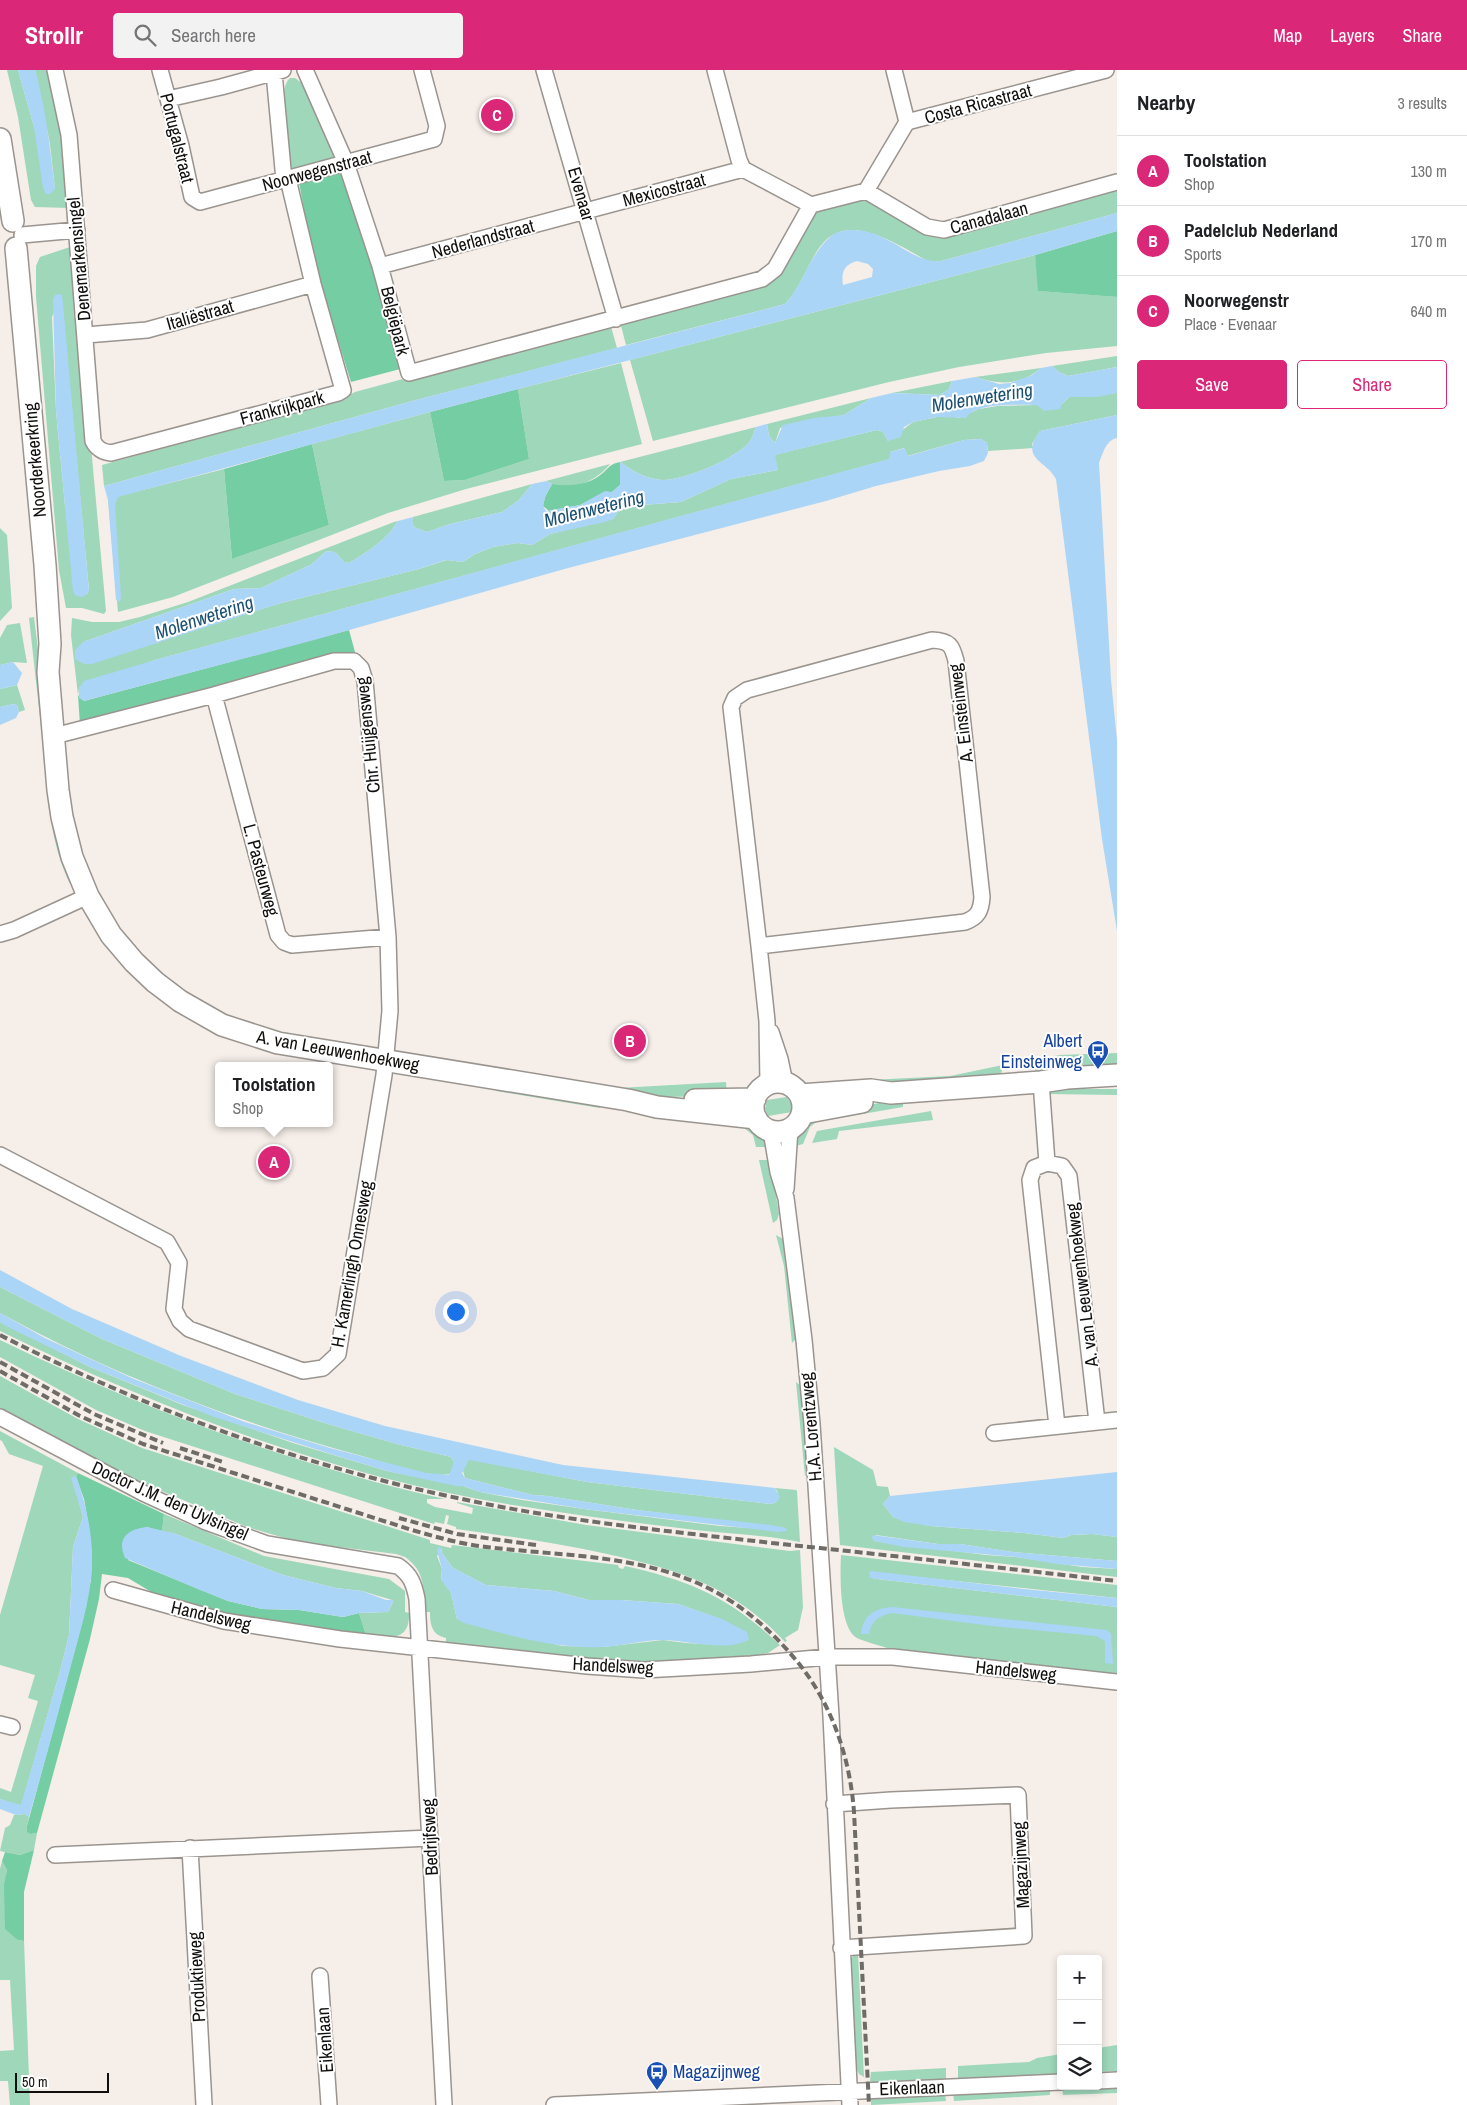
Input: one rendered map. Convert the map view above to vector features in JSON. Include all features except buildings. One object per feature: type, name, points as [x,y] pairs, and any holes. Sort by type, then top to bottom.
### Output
[{"type":"street","name":"Denemarkensingel","points":[[55,70],[69,135],[93,441],[97,448]]},
{"type":"street","name":"Portugalstraat","points":[[160,70],[192,197],[200,202]]},
{"type":"street","name":"Belgiëpark","points":[[305,70],[346,163],[380,266],[409,373],[616,319]]},
{"type":"street","name":"Noorwegenstraat","points":[[200,202],[434,139],[437,126],[422,70]]},
{"type":"street","name":"Evenaar","points":[[544,70],[616,319]]},
{"type":"street","points":[[715,70],[743,169],[811,205],[866,191]]},
{"type":"street","name":"Costa Ricastraat","points":[[894,70],[907,122]]},
{"type":"street","name":"Costa Ricastraat","points":[[866,191],[907,122],[1106,70]]},
{"type":"street","points":[[168,99],[279,71]]},
{"type":"street","name":"Frankrijkpark","points":[[97,448],[111,453],[338,393],[343,390],[286,180],[279,71]]},
{"type":"street","name":"Noorderkeerkring","points":[[0,139],[7,233],[5,270],[13,339],[40,643],[48,672],[54,736]]},
{"type":"street","name":"Mexicostraat","points":[[586,212],[743,169]]},
{"type":"street","name":"Canadalaan","points":[[866,191],[927,227],[944,230],[1117,182]]},
{"type":"street","name":"Noorderkeerkring","points":[[0,199],[7,233]]},
{"type":"street","points":[[616,319],[762,279],[775,269],[811,205]]},
{"type":"street","name":"Nederlandstraat","points":[[380,266],[586,212]]},
{"type":"street","points":[[7,233],[77,230]]},
{"type":"street","name":"Italiëstraat","points":[[86,334],[147,330],[313,284]]},
{"type":"street","name":"A. Einsteinweg","points":[[759,946],[965,922],[974,919],[979,914],[982,897],[956,661],[953,647],[948,643],[932,640],[747,690],[735,698],[731,707],[767,1022],[780,1059],[778,1107]]},
{"type":"street","name":"Chr. Huijgensweg","points":[[54,736],[214,695],[334,661],[354,661],[361,668],[365,681],[388,937],[390,1011],[385,1061]]},
{"type":"street","name":"L. Pasteurweg","points":[[214,695],[278,935],[284,942],[292,945],[388,937]]},
{"type":"street","name":"A. van Leeuwenhoekweg","points":[[54,736],[62,817],[82,899],[134,962],[155,982],[200,1014],[233,1029],[278,1043],[628,1100],[778,1107],[872,1100],[891,1092],[1040,1082],[1117,1074]]},
{"type":"street","points":[[0,934],[14,930],[82,899]]},
{"type":"street","name":"H. Kamerlingh Onnesweg","points":[[0,1155],[167,1242],[179,1263],[174,1310],[180,1321],[189,1329],[303,1371],[322,1368],[338,1354],[385,1061]]},
{"type":"street","points":[[1040,1082],[1047,1163],[1034,1168],[1030,1180],[1057,1426]]},
{"type":"street","name":"A. van Leeuwenhoekweg","points":[[1040,1082],[1117,1085]]},
{"type":"street","name":"H.A. Lorentzweg","points":[[778,1107],[778,1172],[786,1198],[804,1340],[812,1424],[827,1657]]},
{"type":"street","name":"A. van Leeuwenhoekweg","points":[[1047,1163],[1062,1166],[1069,1176],[1098,1422]]},
{"type":"street","name":"Doctor J.M. den Uylsingel","points":[[0,1417],[143,1493],[206,1522],[268,1544],[398,1566],[407,1572]]},
{"type":"street","points":[[994,1433],[1117,1420]]},
{"type":"street","name":"Bedrijfsweg","points":[[407,1572],[414,1584],[417,1599],[444,2105]]},
{"type":"street","name":"Handelsweg","points":[[113,1590],[224,1621],[340,1639],[626,1669],[751,1664],[827,1657],[893,1657],[1117,1682]]},
{"type":"street","points":[[827,1657],[849,2098]]},
{"type":"street","name":"Magazijnweg","points":[[834,1804],[1018,1795],[1024,1936],[841,1948]]},
{"type":"street","points":[[54,1855],[430,1838]]},
{"type":"street","name":"Produktieweg","points":[[190,1848],[204,2105]]},
{"type":"street","name":"Eikenlaan","points":[[320,1976],[329,2105]]},
{"type":"street","points":[[1102,2081],[1117,2080]]},
{"type":"street","name":"Eikenlaan","points":[[554,2105],[849,2098],[1057,2082]]},
{"type":"green space","points":[[7,70],[18,70],[34,127],[55,189],[50,144],[35,70],[51,70],[64,147],[70,208],[35,207],[31,200],[18,117]]},
{"type":"green space","points":[[290,78],[295,78],[306,86],[338,158],[294,170],[288,165],[283,106],[286,84]]},
{"type":"green space","points":[[341,171],[378,273],[404,368],[351,382],[313,261],[299,182]]},
{"type":"green space","points":[[1117,190],[1117,213],[941,261],[930,262],[887,239],[871,233],[856,230],[842,231],[829,238],[817,251],[785,304],[626,345],[620,322],[773,281],[816,209],[864,196],[928,235],[945,237]]},
{"type":"green space","points":[[1117,231],[1117,297],[1038,291],[1035,255]]},
{"type":"green space","points":[[70,247],[73,249],[106,611],[104,614],[82,608],[66,608],[59,570],[36,297],[36,266],[40,257]],"holes":[[[61,295],[89,590],[86,595],[65,506],[56,411],[52,317]]]},
{"type":"green space","points":[[1035,255],[1039,291],[1117,297],[1117,346],[1046,353],[959,367],[889,382],[653,441],[630,360]]},
{"type":"green space","points":[[610,323],[617,348],[416,400],[104,486],[102,465],[344,398],[355,392]]},
{"type":"green space","points":[[1117,356],[1117,367],[1068,376],[1052,366]]},
{"type":"green space","points":[[621,363],[642,444],[466,489],[388,513],[173,597],[118,612],[108,499],[224,469],[232,559],[329,525],[312,444],[430,412],[444,481],[465,480],[529,459],[518,389]]},
{"type":"green space","points":[[1041,368],[1017,381],[993,382],[975,377]]},
{"type":"green space","points":[[952,381],[949,389],[940,395],[892,393]]},
{"type":"green space","points":[[518,389],[529,459],[465,480],[444,481],[430,412]]},
{"type":"green space","points":[[1117,393],[1117,415],[1040,431],[1032,444],[1033,448],[988,451],[987,443],[981,439],[964,440],[907,456],[904,448],[890,452],[890,459],[155,660],[79,688],[78,695],[71,635],[72,618],[92,622],[119,622],[140,617],[188,602],[394,522],[398,521],[382,540],[349,563],[344,562],[336,553],[325,552],[312,564],[261,588],[234,589],[83,642],[188,632],[281,603],[419,569],[447,560],[463,562],[475,554],[493,547],[518,543],[532,545],[550,534],[613,519],[618,512],[624,509],[642,505],[681,502],[731,479],[778,470],[774,455],[877,430],[883,432],[888,441],[913,422],[937,417],[951,416],[959,418],[979,409],[998,406],[1037,405],[1041,407],[1062,404],[1069,397]]},
{"type":"green space","points":[[871,398],[844,415],[780,428],[775,443],[769,436],[767,424]]},
{"type":"green space","points":[[756,427],[752,438],[744,448],[722,461],[683,477],[662,480],[651,478],[620,462]]},
{"type":"green space","points":[[312,444],[329,525],[232,559],[224,469]]},
{"type":"green space","points":[[620,462],[620,485],[612,492],[605,492],[580,505],[549,511],[543,506],[545,497],[552,484],[580,484],[592,480],[613,464]]},
{"type":"green space","points":[[610,464],[597,476],[581,484],[563,486],[554,485],[546,481]]},
{"type":"green space","points":[[532,484],[519,500],[502,512],[450,524],[427,532],[414,527],[413,517]]},
{"type":"green space","points":[[0,528],[7,535],[12,608],[0,621]]},
{"type":"green space","points":[[34,617],[39,658],[44,736],[42,736],[29,618]]},
{"type":"green space","points":[[20,623],[27,663],[13,662],[0,665],[0,638],[7,625]]},
{"type":"green space","points":[[349,630],[355,652],[324,657],[80,725],[78,695],[84,701]]},
{"type":"green space","points":[[17,685],[25,710],[19,712],[17,705],[14,704],[0,707],[0,689]]},
{"type":"green space","points":[[44,742],[73,883],[70,884],[59,856],[52,828],[43,756]]},
{"type":"green space","points":[[1117,1053],[1117,1066],[1036,1072],[1032,1060],[1060,1055]]},
{"type":"green space","points":[[1003,1065],[1001,1075],[829,1089],[828,1082],[950,1076]]},
{"type":"green space","points":[[726,1082],[727,1096],[662,1097],[619,1088]]},
{"type":"green space","points":[[496,1087],[601,1103],[600,1108],[496,1091]]},
{"type":"green space","points":[[1052,1089],[1117,1089],[1117,1095],[1049,1094]]},
{"type":"green space","points":[[787,1097],[792,1105],[792,1112],[768,1116],[765,1109],[767,1100]]},
{"type":"green space","points":[[897,1099],[903,1102],[903,1107],[833,1119],[832,1113]]},
{"type":"green space","points":[[931,1111],[933,1120],[839,1131],[837,1139],[812,1143],[817,1131]]},
{"type":"green space","points":[[820,1119],[810,1127],[803,1144],[795,1146],[797,1136],[803,1128]]},
{"type":"green space","points":[[740,1125],[757,1131],[766,1147],[756,1147],[753,1135]]},
{"type":"green space","points":[[759,1160],[770,1160],[779,1214],[777,1220],[773,1223]]},
{"type":"green space","points":[[776,1235],[783,1239],[796,1339],[792,1343],[784,1266]]},
{"type":"green space","points":[[0,1287],[102,1339],[235,1394],[331,1425],[451,1457],[454,1462],[451,1474],[441,1475],[418,1472],[315,1443],[222,1412],[132,1377],[43,1336],[0,1313]]},
{"type":"green space","points":[[0,1322],[90,1367],[183,1405],[293,1443],[387,1471],[463,1486],[480,1492],[584,1509],[720,1526],[785,1528],[533,1495],[465,1478],[463,1471],[467,1460],[473,1460],[587,1482],[771,1504],[777,1502],[778,1492],[775,1488],[796,1490],[800,1542],[761,1536],[650,1525],[536,1509],[380,1477],[250,1437],[186,1413],[61,1360],[0,1331]]},
{"type":"green space","points":[[0,1340],[108,1389],[218,1432],[330,1469],[445,1499],[427,1499],[427,1503],[435,1507],[472,1514],[473,1508],[457,1502],[586,1525],[790,1551],[800,1550],[803,1607],[798,1630],[785,1638],[787,1641],[785,1642],[745,1607],[704,1583],[681,1574],[633,1560],[569,1546],[456,1529],[456,1527],[447,1524],[449,1516],[446,1515],[444,1524],[435,1522],[434,1524],[145,1431],[96,1410],[0,1357]]},
{"type":"green space","points":[[0,1376],[78,1419],[142,1448],[430,1540],[430,1543],[451,1548],[452,1545],[618,1565],[619,1568],[623,1569],[625,1566],[670,1578],[690,1585],[727,1603],[780,1645],[768,1653],[759,1655],[637,1662],[446,1643],[446,1638],[438,1635],[433,1629],[430,1612],[425,1612],[420,1575],[412,1563],[405,1557],[396,1554],[298,1542],[247,1527],[131,1478],[0,1408]],"holes":[[[442,1549],[442,1553],[453,1568],[486,1585],[554,1591],[589,1600],[678,1604],[715,1617],[748,1640],[723,1645],[663,1640],[603,1647],[562,1646],[457,1619],[451,1593],[441,1579],[442,1569],[437,1556]]]},
{"type":"green space","points":[[796,1382],[801,1386],[809,1473],[805,1476]]},
{"type":"green space","points":[[0,1431],[78,1473],[76,1477],[72,1478],[83,1517],[73,1547],[69,1635],[21,1806],[0,1799],[0,1788],[11,1792],[38,1701],[28,1698],[35,1675],[0,1665],[0,1615],[43,1466],[9,1454],[0,1440]]},
{"type":"green space","points":[[834,1447],[873,1470],[877,1486],[888,1487],[890,1496],[883,1504],[893,1517],[930,1526],[1064,1538],[1071,1535],[1092,1534],[1117,1537],[1117,1561],[1013,1552],[960,1544],[938,1544],[876,1535],[874,1541],[1016,1557],[1082,1567],[1117,1569],[1117,1577],[840,1545]]},
{"type":"green space","points":[[78,1473],[164,1514],[162,1532],[147,1527],[128,1560],[228,1601],[262,1609],[299,1610],[343,1617],[359,1613],[366,1635],[224,1613],[158,1596],[128,1578],[102,1574],[99,1599],[90,1639],[37,1833],[31,1834],[27,1832],[27,1826],[78,1638],[91,1580],[92,1555],[88,1522],[84,1499],[76,1477]]},
{"type":"green space","points":[[164,1514],[264,1556],[389,1579],[405,1591],[405,1612],[409,1613],[406,1629],[402,1634],[390,1637],[366,1635],[359,1613],[388,1612],[393,1602],[392,1600],[362,1591],[336,1588],[283,1575],[173,1533],[162,1532]]},
{"type":"green space","points":[[841,1555],[1117,1585],[1117,1598],[870,1572],[873,1578],[877,1579],[1117,1607],[1117,1674],[887,1648],[857,1638],[851,1632],[844,1612],[841,1587]]},
{"type":"green space","points":[[25,1814],[29,1817],[27,1826],[31,1834],[37,1833],[34,1850],[20,1855],[0,1851],[5,1828],[10,1825],[14,1815]]},
{"type":"green space","points":[[34,1850],[24,1892],[24,1941],[18,1940],[5,1929],[4,1885],[7,1870],[2,1861],[5,1852],[20,1855]]},
{"type":"green space","points":[[2,1861],[7,1870],[5,1890],[9,1914],[18,1940],[24,1941],[30,2105],[10,2105],[8,2081],[0,2081],[0,2051],[14,2050],[10,1980],[0,1980],[0,1869]]},
{"type":"green space","points":[[855,1954],[858,1954],[864,2077],[859,2074],[855,2066],[849,1961]]},
{"type":"green space","points":[[1117,2045],[1117,2071],[1102,2072],[1102,2047]]},
{"type":"green space","points":[[1057,2055],[1057,2074],[958,2079],[958,2066],[1029,2062],[1037,2058]]},
{"type":"green space","points":[[946,2068],[946,2079],[942,2080],[875,2084],[870,2081],[871,2072]]},
{"type":"green space","points":[[1050,2088],[1050,2095],[954,2101],[953,2093]]},
{"type":"green space","points":[[1117,2088],[1117,2093],[1063,2095],[1062,2090]]},
{"type":"green space","points":[[945,2094],[946,2101],[871,2105],[871,2099],[875,2097]]},
{"type":"water","points":[[18,70],[35,70],[39,84],[55,189],[50,194],[46,194],[43,188],[34,127]]},
{"type":"water","points":[[1117,213],[1117,231],[1035,255],[430,412],[118,497],[115,505],[121,596],[120,602],[116,600],[108,500],[104,486],[416,400],[785,304],[797,288],[822,245],[840,231],[866,231],[930,261],[941,261]],"holes":[[[857,261],[868,264],[873,269],[872,277],[843,285],[843,273],[846,267]]]},
{"type":"water","points":[[55,295],[62,295],[63,304],[89,591],[83,597],[76,596],[73,592],[56,411],[53,300]]},
{"type":"water","name":"Molenwetering","points":[[1052,366],[1068,376],[1117,367],[1117,393],[1097,397],[1069,397],[1060,409],[1044,411],[1037,405],[988,407],[971,413],[966,418],[937,417],[913,422],[904,427],[901,437],[888,441],[883,432],[877,430],[775,455],[778,470],[731,479],[681,502],[642,505],[624,509],[618,512],[613,519],[550,534],[532,545],[518,543],[493,547],[475,554],[463,562],[446,560],[419,569],[281,603],[92,664],[84,664],[75,659],[75,650],[83,642],[234,589],[261,588],[312,564],[325,552],[336,553],[344,562],[349,563],[382,540],[398,521],[413,517],[414,527],[427,532],[450,524],[502,512],[519,500],[532,484],[546,481],[552,484],[545,497],[543,506],[546,511],[580,505],[605,491],[612,492],[620,485],[620,462],[645,476],[656,479],[683,477],[722,461],[744,448],[752,438],[756,427],[767,424],[769,436],[775,443],[783,425],[814,418],[844,415],[871,398],[892,393],[940,395],[949,389],[952,381],[975,377],[999,384],[1010,383],[1032,375],[1041,368]]},
{"type":"water","points":[[1117,415],[1117,438],[1110,441],[1099,463],[1111,680],[1117,740],[1117,931],[1102,839],[1056,479],[1036,458],[1032,448],[1034,440],[1040,431]]},
{"type":"water","points":[[981,439],[987,443],[988,453],[984,461],[970,466],[939,471],[876,486],[826,501],[568,568],[314,640],[84,701],[79,698],[79,688],[84,681],[155,660],[889,459],[890,452],[905,448],[908,456],[964,440]]},
{"type":"water","points":[[13,662],[22,673],[17,685],[0,689],[0,665]]},
{"type":"water","points":[[17,705],[19,712],[16,718],[0,725],[0,707]]},
{"type":"water","points":[[0,1270],[72,1309],[181,1356],[298,1400],[385,1426],[563,1465],[775,1488],[780,1497],[777,1502],[771,1504],[587,1482],[469,1460],[462,1473],[465,1478],[533,1495],[637,1510],[771,1525],[786,1528],[787,1531],[778,1532],[584,1509],[480,1492],[463,1486],[387,1471],[214,1417],[90,1367],[6,1326],[0,1322],[0,1313],[45,1338],[134,1379],[245,1422],[330,1448],[426,1473],[449,1475],[454,1462],[451,1457],[331,1425],[235,1394],[102,1339],[0,1287]]},
{"type":"water","points":[[1117,1472],[1117,1537],[1092,1534],[1071,1535],[1064,1538],[930,1526],[904,1522],[893,1517],[883,1504],[890,1496]]},
{"type":"water","points":[[74,1476],[77,1478],[88,1520],[92,1553],[91,1578],[84,1619],[29,1817],[25,1814],[16,1815],[0,1809],[0,1799],[21,1805],[69,1635],[73,1547],[83,1517],[71,1478]]},
{"type":"water","points":[[147,1527],[173,1533],[283,1575],[336,1588],[362,1591],[386,1600],[394,1600],[388,1612],[359,1613],[343,1617],[299,1610],[262,1609],[228,1601],[125,1558],[122,1545],[123,1539],[130,1532]]},
{"type":"water","points":[[873,1535],[938,1544],[960,1544],[1013,1552],[1117,1561],[1117,1569],[1057,1564],[1016,1557],[904,1547],[874,1541]]},
{"type":"water","points":[[438,1547],[441,1548],[442,1553],[453,1568],[486,1585],[554,1591],[589,1600],[678,1604],[722,1619],[747,1632],[749,1639],[731,1645],[707,1645],[663,1640],[602,1647],[584,1647],[532,1640],[464,1623],[457,1619],[451,1593],[441,1580],[442,1569],[437,1551]]},
{"type":"water","points":[[869,1572],[1117,1598],[1117,1607],[870,1578]]},
{"type":"water","points":[[892,1607],[1107,1630],[1111,1634],[1113,1664],[1105,1663],[1105,1641],[1096,1636],[992,1626],[892,1613],[877,1619],[872,1625],[869,1634],[861,1634],[867,1617],[880,1609]]},
{"type":"railway","points":[[0,1335],[55,1362],[168,1411],[284,1452],[402,1486],[500,1507],[616,1525],[1117,1581]]},
{"type":"railway","points":[[0,1362],[94,1414],[163,1443]]},
{"type":"railway","points":[[0,1371],[80,1416],[143,1444],[412,1530],[449,1540],[486,1547],[599,1558],[655,1569],[682,1577],[708,1588],[733,1602],[755,1619],[776,1638],[808,1675],[828,1711],[843,1750],[848,1771],[854,1812],[869,2105]]},
{"type":"railway","points":[[180,1448],[223,1462]]},
{"type":"railway","points":[[399,1518],[457,1534],[536,1545]]},
{"type":"place","name":"Noorwegenstr","points":[[497,115]]},
{"type":"place","name":"Padelclub Nederland","points":[[630,1041]]},
{"type":"place","name":"Albert Einsteinweg","points":[[1098,1070]]},
{"type":"place","name":"Toolstation","points":[[274,1162]]},
{"type":"place","name":"Magazijnweg","points":[[657,2091]]}]
